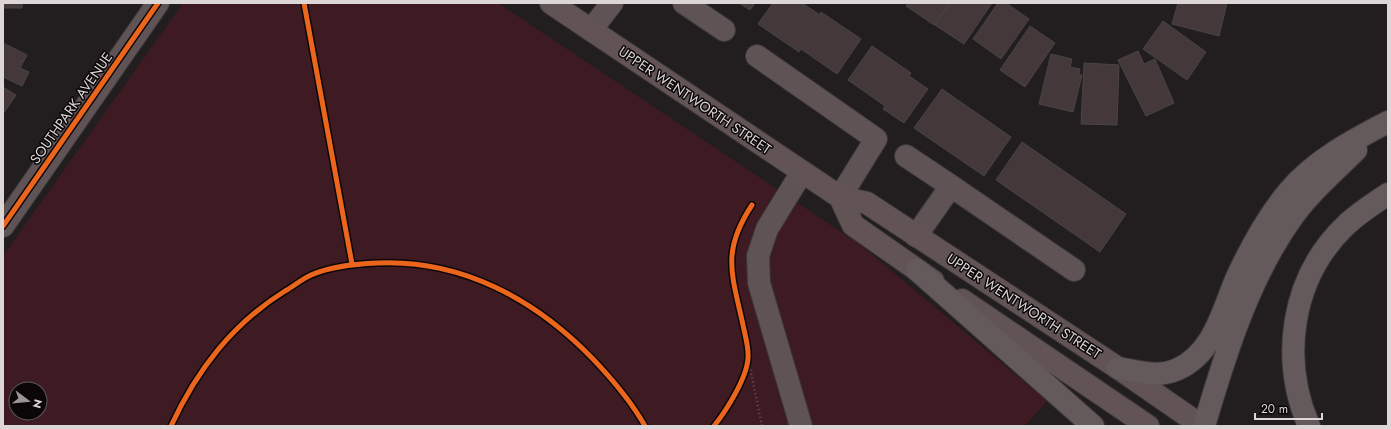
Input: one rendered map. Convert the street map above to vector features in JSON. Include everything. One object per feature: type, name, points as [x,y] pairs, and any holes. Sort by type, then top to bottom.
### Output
[{"type":"highway","points":[[1118,368],[1153,374],[1164,373],[1178,369],[1196,358],[1208,343],[1218,325],[1238,276],[1253,246],[1289,191],[1315,165],[1384,124]]},
{"type":"highway","points":[[1203,426],[1232,339],[1248,299],[1267,259],[1291,219],[1313,192],[1384,124]]},
{"type":"highway","points":[[1309,426],[1303,413],[1294,376],[1292,345],[1296,314],[1306,282],[1322,253],[1344,227],[1364,210],[1388,194]]},
{"type":"highway","points":[[917,270],[1093,426]]},
{"type":"main road","name":"UPPER WENTWORTH STREET","points":[[551,3],[840,197],[867,203],[1118,368],[1203,426]]},
{"type":"main road","name":"UPPER WENTWORTH STREET","points":[[840,197],[853,224],[917,270],[1148,426]]},
{"type":"street","name":"SOUTHPARK AVENUE","points":[[3,226],[158,3]]},
{"type":"street","points":[[591,30],[612,3]]},
{"type":"street","points":[[684,3],[724,30]]},
{"type":"street","points":[[758,56],[876,139],[840,197]]},
{"type":"street","points":[[906,156],[1074,270]]},
{"type":"street","points":[[801,426],[759,283],[758,256],[767,229],[802,172]]},
{"type":"street","points":[[916,236],[950,186]]},
{"type":"path","points":[[747,351],[762,426]]},
{"type":"path","points":[[743,373],[748,358]]},
{"type":"shaded area","points":[[183,3],[498,3],[862,246],[1047,401],[1025,426],[3,426],[3,256]]},
{"type":"building","points":[[3,3],[22,3],[22,8],[3,8]]},
{"type":"building","points":[[739,3],[755,3],[750,10]]},
{"type":"building","points":[[773,3],[802,3],[820,15],[821,12],[861,39],[837,74],[801,49],[799,52],[758,24]]},
{"type":"building","points":[[908,3],[949,3],[934,25],[906,6]]},
{"type":"building","points":[[950,3],[992,3],[964,44],[935,25]]},
{"type":"building","points":[[998,3],[1006,3],[1029,19],[1001,59],[973,39]]},
{"type":"building","points":[[1178,3],[1227,3],[1219,36],[1172,24]]},
{"type":"building","points":[[1163,21],[1206,52],[1187,80],[1143,49]]},
{"type":"building","points":[[1030,26],[1055,43],[1025,87],[1000,70]]},
{"type":"building","points":[[3,43],[27,55],[20,68],[29,72],[22,86],[3,77]]},
{"type":"building","points":[[872,46],[911,73],[909,76],[928,89],[904,123],[883,109],[885,106],[848,80]]},
{"type":"building","points":[[1138,51],[1144,64],[1155,59],[1174,103],[1146,116],[1118,60]]},
{"type":"building","points":[[1051,54],[1072,59],[1070,67],[1080,69],[1079,75],[1082,75],[1073,112],[1039,104]]},
{"type":"building","points":[[1084,63],[1119,65],[1117,125],[1081,124]]},
{"type":"building","points":[[3,87],[16,95],[3,114]]},
{"type":"building","points":[[942,89],[1011,137],[984,176],[914,128]]},
{"type":"building","points":[[1022,142],[1126,214],[1100,252],[996,180]]},
{"type":"cycle path","points":[[3,226],[158,3]]},
{"type":"cycle path","points":[[304,3],[352,264]]},
{"type":"cycle path","points":[[714,426],[735,394],[747,366],[747,346],[735,291],[732,264],[736,236],[752,205]]},
{"type":"cycle path","points":[[171,426],[181,405],[205,367],[232,333],[248,318],[304,278],[311,275],[327,269],[377,263],[408,264],[438,268],[467,276],[495,287],[521,301],[547,318],[571,337],[593,359],[621,391],[645,426]]}]
